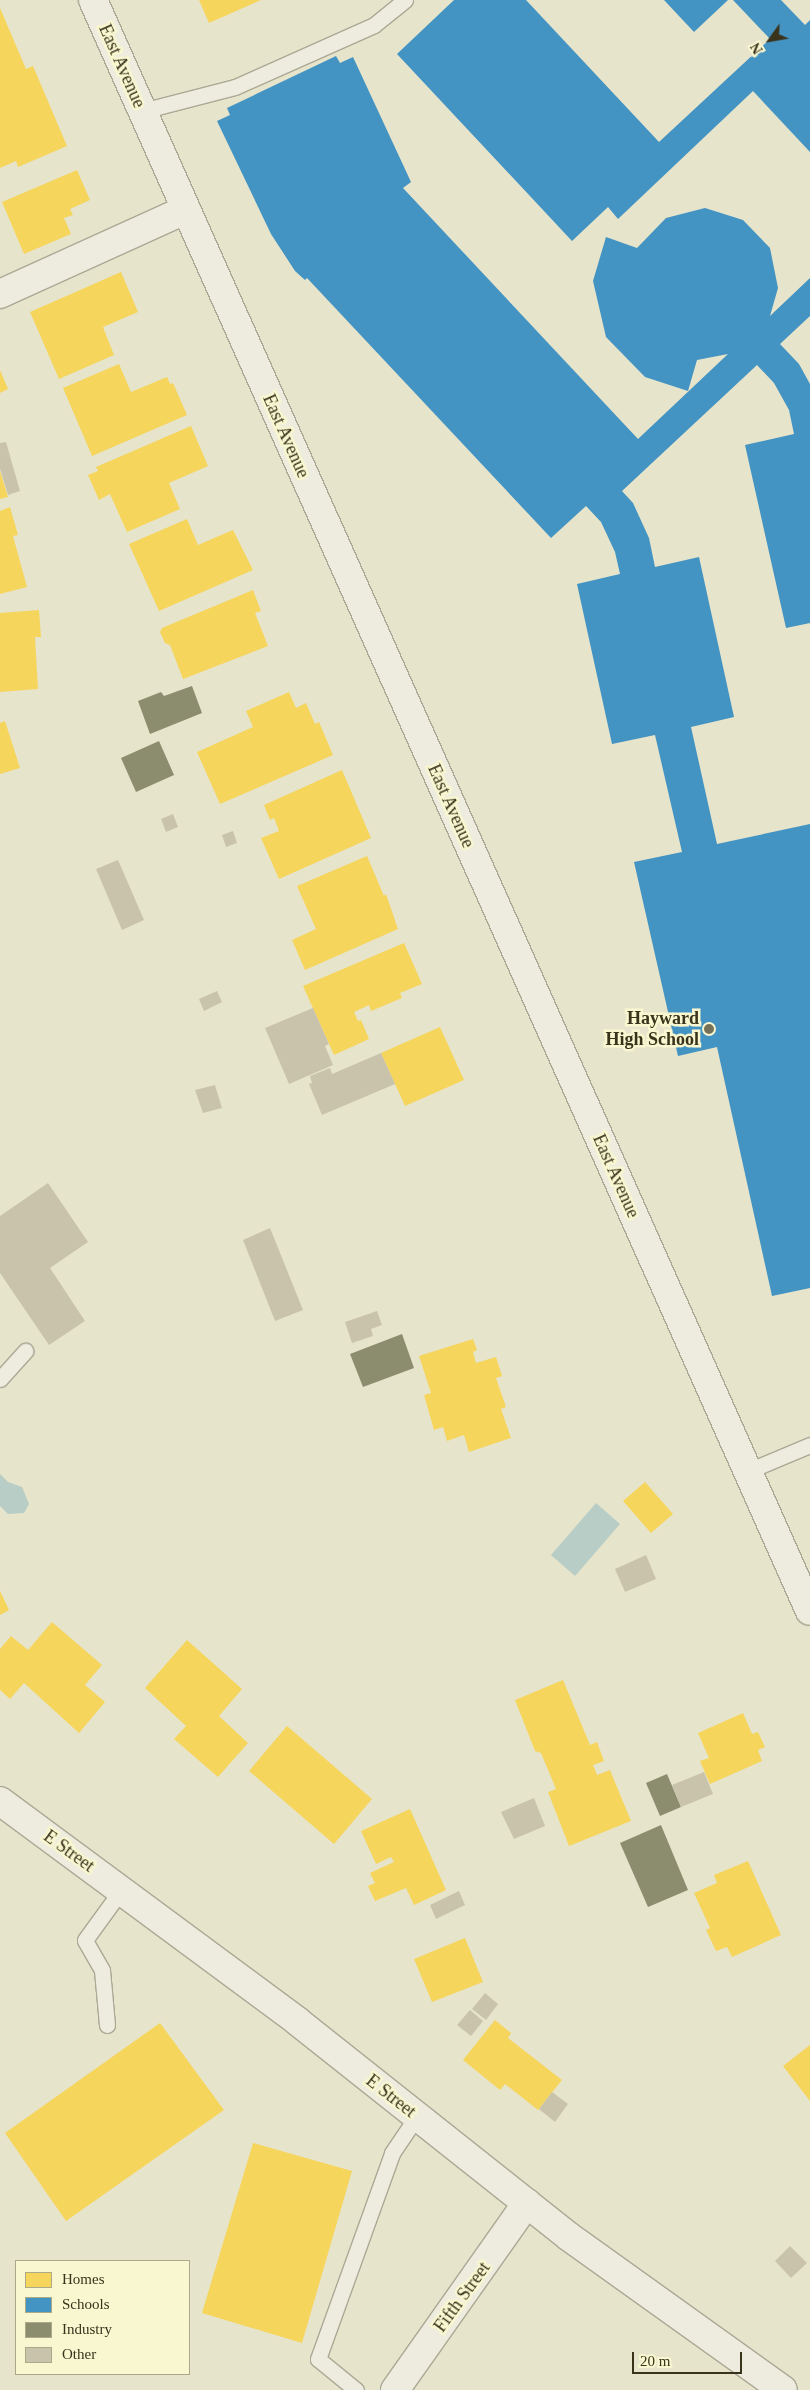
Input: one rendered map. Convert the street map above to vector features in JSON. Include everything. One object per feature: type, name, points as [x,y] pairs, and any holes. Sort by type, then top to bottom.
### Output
[{"type":"street","name":"East Avenue","points":[[93,0],[810,1611]]},
{"type":"street","points":[[0,294],[185,210]]},
{"type":"street","name":"E Street","points":[[0,1801],[122,1889],[297,2020],[568,2236],[783,2390]]},
{"type":"street","name":"Fifth Street","points":[[395,2390],[527,2203]]},
{"type":"lane","points":[[142,111],[235,87],[374,25],[405,0]]},
{"type":"lane","points":[[0,1379],[25,1351]]},
{"type":"lane","points":[[748,1471],[810,1445]]},
{"type":"lane","points":[[107,2025],[102,1970],[85,1940],[122,1889]]},
{"type":"lane","points":[[356,2390],[318,2359],[392,2153],[417,2116]]},
{"type":"water","points":[[0,1474],[8,1482],[22,1487],[29,1504],[24,1513],[8,1514],[0,1506]]},
{"type":"water","points":[[596,1503],[620,1524],[575,1576],[551,1555]]},
{"type":"building: Homes","points":[[199,0],[261,0],[209,23]]},
{"type":"building: Homes","points":[[0,8],[26,69],[33,66],[67,146],[18,167],[16,161],[0,168]]},
{"type":"building: Homes","points":[[77,170],[90,200],[70,209],[73,215],[64,218],[71,234],[24,254],[2,202]]},
{"type":"building: Homes","points":[[121,272],[138,312],[103,327],[114,355],[59,379],[30,312]]},
{"type":"building: Homes","points":[[119,364],[131,392],[167,377],[170,384],[173,383],[187,415],[92,456],[63,388]]},
{"type":"building: Homes","points":[[0,370],[8,389],[0,393]]},
{"type":"building: Homes","points":[[191,426],[208,466],[169,483],[180,509],[127,532],[110,494],[99,500],[88,475],[98,471],[96,467]]},
{"type":"building: Homes","points":[[0,471],[8,497],[0,499]]},
{"type":"building: Homes","points":[[10,507],[18,535],[13,536],[27,587],[0,594],[0,511]]},
{"type":"building: Homes","points":[[187,519],[198,545],[233,530],[253,570],[159,611],[129,544]]},
{"type":"building: Homes","points":[[253,590],[261,611],[255,613],[268,646],[183,679],[170,645],[165,643],[160,632],[162,628]]},
{"type":"building: Homes","points":[[39,610],[41,637],[35,637],[38,689],[0,692],[0,613]]},
{"type":"building: Homes","points":[[289,692],[296,708],[306,703],[315,724],[319,722],[333,755],[220,804],[197,752],[253,727],[246,711]]},
{"type":"building: Homes","points":[[5,721],[20,768],[0,774],[0,723]]},
{"type":"building: Homes","points":[[342,770],[371,838],[279,879],[261,838],[279,831],[274,818],[270,820],[264,805]]},
{"type":"building: Homes","points":[[367,856],[384,896],[386,894],[398,929],[305,970],[292,940],[316,929],[297,886]]},
{"type":"building: Homes","points":[[404,943],[422,984],[400,993],[402,998],[371,1011],[369,1005],[354,1012],[358,1021],[361,1020],[369,1039],[334,1055],[303,986]]},
{"type":"building: Homes","points":[[440,1027],[464,1080],[405,1106],[381,1053]]},
{"type":"building: Homes","points":[[473,1339],[477,1350],[473,1352],[476,1363],[496,1357],[502,1376],[496,1378],[506,1407],[501,1409],[511,1438],[469,1452],[464,1435],[447,1441],[443,1427],[434,1430],[424,1395],[431,1393],[419,1356]]},
{"type":"building: Homes","points":[[645,1482],[673,1514],[651,1533],[623,1501]]},
{"type":"building: Homes","points":[[0,1591],[9,1610],[0,1615]]},
{"type":"building: Homes","points":[[52,1622],[102,1665],[85,1685],[105,1702],[79,1733],[24,1683],[10,1699],[0,1690],[0,1649],[11,1636],[28,1650]]},
{"type":"building: Homes","points":[[187,1640],[242,1689],[219,1716],[248,1743],[218,1777],[174,1739],[186,1726],[145,1688]]},
{"type":"building: Homes","points":[[563,1680],[590,1745],[597,1742],[604,1761],[593,1765],[597,1775],[610,1770],[631,1821],[569,1846],[548,1792],[556,1789],[541,1753],[535,1751],[515,1700]]},
{"type":"building: Homes","points":[[743,1713],[752,1734],[758,1732],[765,1747],[758,1750],[762,1761],[710,1784],[700,1761],[709,1758],[698,1733]]},
{"type":"building: Homes","points":[[287,1726],[372,1799],[334,1844],[249,1771]]},
{"type":"building: Homes","points":[[410,1809],[446,1890],[414,1905],[406,1888],[375,1901],[368,1886],[375,1883],[370,1873],[394,1862],[391,1857],[376,1864],[361,1831]]},
{"type":"building: Homes","points":[[748,1861],[781,1935],[732,1957],[727,1947],[716,1951],[706,1930],[710,1928],[694,1893],[717,1883],[714,1875]]},
{"type":"building: Homes","points":[[465,1938],[483,1982],[432,2002],[414,1959]]},
{"type":"building: Homes","points":[[495,2020],[511,2033],[508,2038],[562,2080],[538,2110],[505,2084],[500,2090],[463,2060]]},
{"type":"building: Homes","points":[[160,2023],[224,2110],[66,2221],[5,2133]]},
{"type":"building: Homes","points":[[810,2045],[810,2101],[783,2066]]},
{"type":"building: Homes","points":[[253,2143],[352,2171],[302,2343],[202,2313]]},
{"type":"building: Schools","points":[[454,0],[526,0],[659,142],[770,39],[733,0],[781,0],[805,25],[810,20],[810,152],[753,91],[618,219],[608,207],[572,241],[397,54]]},
{"type":"building: Schools","points":[[664,0],[728,0],[694,32]]},
{"type":"building: Schools","points":[[336,56],[340,63],[353,57],[411,182],[403,188],[638,439],[728,354],[697,360],[688,391],[645,377],[606,337],[593,281],[606,237],[637,248],[666,218],[705,208],[743,220],[770,248],[778,288],[770,316],[810,278],[810,316],[780,344],[799,364],[810,384],[810,623],[786,628],[745,445],[794,434],[789,410],[774,383],[757,365],[622,491],[633,503],[649,538],[655,567],[699,557],[734,717],[691,727],[717,844],[810,824],[810,1288],[772,1296],[717,1047],[678,1056],[634,862],[682,852],[655,735],[612,744],[577,584],[620,574],[615,552],[601,522],[586,506],[551,538],[307,278],[305,280],[295,271],[271,234],[217,121],[230,115],[227,108]]},
{"type":"building: Industry","points":[[192,686],[202,713],[150,734],[138,701],[161,692],[164,696]]},
{"type":"building: Industry","points":[[159,741],[174,775],[136,792],[121,758]]},
{"type":"building: Industry","points":[[402,1334],[414,1368],[363,1387],[350,1354]]},
{"type":"building: Industry","points":[[667,1774],[681,1807],[660,1816],[646,1783]]},
{"type":"building: Industry","points":[[661,1825],[688,1890],[648,1907],[620,1843]]},
{"type":"building: Other","points":[[6,442],[20,491],[8,495],[0,469],[0,443]]},
{"type":"building: Other","points":[[173,814],[178,827],[166,832],[161,819]]},
{"type":"building: Other","points":[[233,831],[237,843],[226,847],[222,835]]},
{"type":"building: Other","points":[[118,860],[144,920],[122,930],[96,869]]},
{"type":"building: Other","points":[[217,991],[222,1002],[204,1011],[199,999]]},
{"type":"building: Other","points":[[313,1008],[329,1044],[325,1046],[333,1065],[289,1084],[265,1028]]},
{"type":"building: Other","points":[[381,1053],[395,1084],[322,1115],[309,1084],[312,1083],[310,1076],[330,1068],[332,1074]]},
{"type":"building: Other","points":[[215,1085],[222,1108],[203,1113],[195,1090]]},
{"type":"building: Other","points":[[48,1183],[88,1242],[50,1268],[85,1321],[49,1345],[0,1273],[0,1216]]},
{"type":"building: Other","points":[[270,1228],[303,1310],[275,1321],[243,1240]]},
{"type":"building: Other","points":[[377,1311],[382,1325],[371,1329],[373,1336],[352,1343],[345,1322]]},
{"type":"building: Other","points":[[646,1555],[656,1579],[625,1592],[615,1569]]},
{"type":"building: Other","points":[[704,1772],[713,1794],[681,1807],[672,1785]]},
{"type":"building: Other","points":[[534,1798],[545,1826],[514,1839],[501,1812]]},
{"type":"building: Other","points":[[459,1891],[465,1905],[436,1919],[430,1905]]},
{"type":"building: Other","points":[[485,1993],[498,2004],[486,2020],[472,2009]]},
{"type":"building: Other","points":[[470,2010],[483,2021],[471,2036],[457,2025]]},
{"type":"building: Other","points":[[552,2092],[568,2104],[555,2122],[539,2109]]},
{"type":"building: Other","points":[[790,2246],[807,2263],[791,2278],[775,2261]]},
{"type":"place","name":"Hayward High School","points":[[709,1029]]}]
